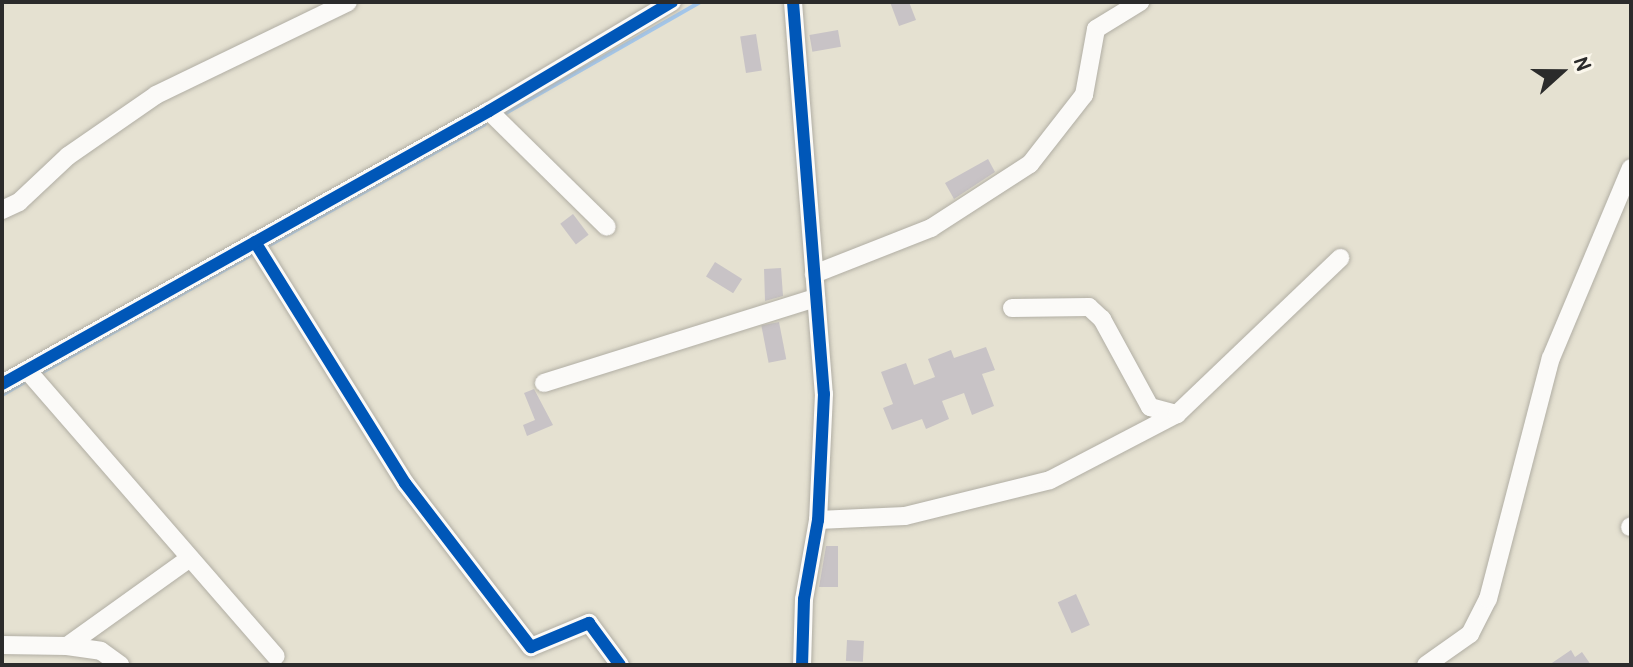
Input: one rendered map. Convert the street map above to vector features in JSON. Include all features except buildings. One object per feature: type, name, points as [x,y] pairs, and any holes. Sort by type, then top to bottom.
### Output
[{"type":"street","points":[[2,210],[19,202],[68,156],[156,95],[348,2]]},
{"type":"street","points":[[4,380],[31,375],[258,248],[672,2]]},
{"type":"street","points":[[793,2],[824,394],[818,520],[804,599],[802,665]]},
{"type":"street","points":[[814,274],[931,228],[1030,164],[1084,95],[1096,29],[1140,2]]},
{"type":"street","points":[[489,111],[607,227]]},
{"type":"street","points":[[1426,665],[1470,634],[1488,599],[1551,358],[1631,168]]},
{"type":"street","points":[[258,248],[405,483],[531,647],[589,623],[620,665]]},
{"type":"street","points":[[818,520],[905,516],[1050,480],[1177,414],[1340,258]]},
{"type":"street","points":[[544,383],[816,298]]},
{"type":"street","points":[[1012,308],[1089,307],[1102,319],[1150,407],[1177,414]]},
{"type":"street","points":[[31,375],[276,656]]},
{"type":"street","points":[[67,646],[190,558]]},
{"type":"street","points":[[2,645],[67,646],[101,651],[120,665]]},
{"type":"waterway","points":[[504,114],[700,2]]},
{"type":"waterway","points":[[266,247],[485,124]]},
{"type":"waterway","points":[[39,374],[255,253]]},
{"type":"waterway","points":[[2,395],[28,380]]},
{"type":"cycle path","points":[[2,384],[489,111],[672,2]]},
{"type":"cycle path","points":[[793,2],[824,394],[818,520],[804,599],[802,665]]},
{"type":"cycle path","points":[[255,242],[405,483],[531,647],[589,623],[620,665]]}]
